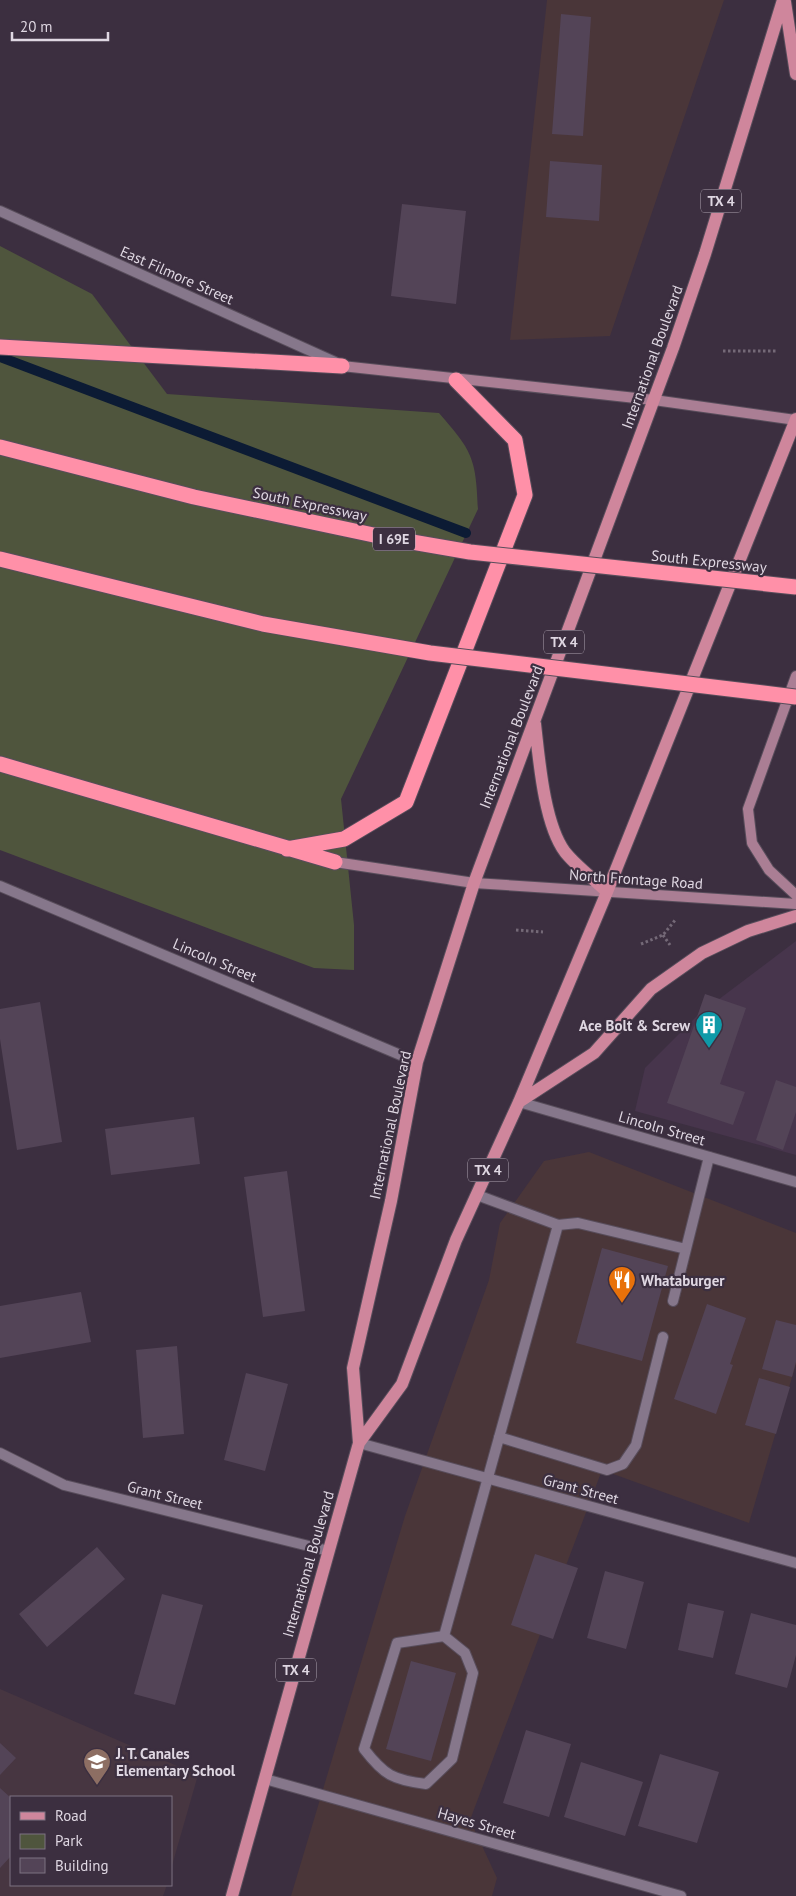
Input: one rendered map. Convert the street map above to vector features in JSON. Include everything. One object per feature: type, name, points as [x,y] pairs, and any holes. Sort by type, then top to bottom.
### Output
[{"type":"highway","points":[[0,347],[179,355],[342,366]]},
{"type":"highway","points":[[287,849],[344,839],[406,802],[525,496],[515,440],[456,380]]},
{"type":"highway","name":"South Expressway","points":[[0,447],[194,496],[384,538],[470,552],[796,587]]},
{"type":"highway","points":[[0,559],[263,624],[430,653],[796,696]]},
{"type":"highway","points":[[0,764],[335,862]]},
{"type":"main road","name":"International Boulevard","points":[[784,0],[795,58],[796,74]]},
{"type":"main road","name":"International Boulevard","points":[[232,1896],[359,1443],[353,1368],[391,1201],[417,1062],[474,884],[654,400],[705,254],[784,0]]},
{"type":"main road","points":[[342,366],[456,380],[654,400],[796,419]]},
{"type":"main road","name":"International Boulevard","points":[[359,1443],[402,1384],[456,1240],[519,1102],[607,892],[796,419]]},
{"type":"main road","points":[[796,676],[748,810],[752,843],[769,870],[796,895]]},
{"type":"main road","points":[[534,721],[543,790],[552,823],[564,851],[607,892]]},
{"type":"main road","name":"North Frontage Road","points":[[335,862],[474,884],[796,904]]},
{"type":"main road","points":[[519,1102],[594,1053],[651,989],[702,953],[748,931],[796,916]]},
{"type":"street","name":"East Filmore Street","points":[[0,211],[342,366]]},
{"type":"street","name":"Lincoln Street","points":[[0,886],[417,1062]]},
{"type":"street","name":"Lincoln Street","points":[[519,1102],[796,1182]]},
{"type":"street","points":[[673,1301],[709,1157]]},
{"type":"street","points":[[476,1196],[558,1224],[578,1223],[686,1249]]},
{"type":"street","points":[[444,1636],[558,1224]]},
{"type":"street","points":[[499,1437],[607,1470],[623,1464],[636,1445],[663,1337]]},
{"type":"street","name":"Grant Street","points":[[359,1443],[796,1563]]},
{"type":"street","name":"Grant Street","points":[[0,1453],[64,1485],[329,1551]]},
{"type":"street","points":[[444,1636],[465,1653],[473,1672],[452,1759],[426,1784],[399,1781],[379,1769],[364,1749],[397,1643],[444,1636]]},
{"type":"street","name":"Hayes Street","points":[[265,1779],[681,1896]]},
{"type":"path","points":[[723,351],[776,351]]},
{"type":"path","points":[[641,944],[663,935],[676,919]]},
{"type":"path","points":[[516,930],[543,932]]},
{"type":"path","points":[[663,935],[670,945]]},
{"type":"shaded area","points":[[547,0],[724,0],[610,336],[510,340]]},
{"type":"shaded area","points":[[796,941],[796,1155],[635,1111],[645,1068],[698,1015]]},
{"type":"shaded area","points":[[589,1152],[796,1233],[796,1364],[749,1523],[602,1470],[470,1820],[497,1878],[492,1896],[291,1896],[405,1516],[489,1280],[500,1223],[544,1161]]},
{"type":"shaded area","name":"J. T. Canales Elementary School","points":[[0,1689],[198,1775],[172,1866],[172,1796],[10,1796],[10,1886],[167,1886],[163,1896],[0,1896]]},
{"type":"green space","points":[[0,246],[92,294],[167,394],[439,413],[459,437],[470,456],[476,477],[478,509],[341,799],[354,925],[354,970],[314,968],[0,850]]},
{"type":"building","points":[[561,14],[591,17],[583,136],[552,134]]},
{"type":"building","points":[[550,161],[602,165],[599,221],[546,217]]},
{"type":"building","points":[[402,204],[466,211],[456,304],[391,296]]},
{"type":"building","name":"Ace Bolt & Screw","points":[[705,994],[746,1008],[720,1084],[745,1092],[733,1125],[667,1103]]},
{"type":"building","points":[[40,1002],[62,1142],[17,1150],[0,1039],[0,1009]]},
{"type":"building","points":[[776,1080],[796,1087],[796,1112],[783,1150],[756,1140]]},
{"type":"building","points":[[194,1117],[200,1164],[111,1175],[105,1129]]},
{"type":"building","points":[[287,1171],[305,1311],[263,1317],[244,1177]]},
{"type":"building","name":"Whataburger","points":[[602,1248],[668,1266],[642,1361],[576,1343]]},
{"type":"building","points":[[81,1292],[91,1342],[0,1358],[0,1306]]},
{"type":"building","points":[[707,1304],[746,1318],[730,1364],[733,1365],[716,1414],[674,1399]]},
{"type":"building","points":[[776,1320],[796,1325],[796,1362],[792,1377],[762,1369]]},
{"type":"building","points":[[177,1346],[184,1434],[143,1438],[136,1350]]},
{"type":"building","points":[[246,1373],[288,1384],[265,1471],[224,1460]]},
{"type":"building","points":[[759,1378],[790,1387],[776,1434],[745,1425]]},
{"type":"building","points":[[97,1547],[125,1579],[47,1647],[19,1614]]},
{"type":"building","points":[[535,1554],[578,1568],[553,1639],[511,1625]]},
{"type":"building","points":[[605,1571],[644,1582],[626,1649],[587,1638]]},
{"type":"building","points":[[162,1594],[203,1605],[175,1705],[134,1694]]},
{"type":"building","points":[[688,1603],[724,1611],[713,1658],[678,1650]]},
{"type":"building","points":[[751,1613],[796,1625],[796,1655],[787,1688],[735,1674]]},
{"type":"building","points":[[411,1661],[456,1673],[431,1761],[386,1749]]},
{"type":"building","points":[[526,1730],[571,1744],[549,1817],[503,1803]]},
{"type":"building","points":[[0,1743],[16,1758],[0,1775]]},
{"type":"building","points":[[660,1754],[719,1772],[697,1843],[638,1826]]},
{"type":"building","points":[[581,1762],[643,1782],[625,1836],[564,1817]]},
{"type":"building","points":[[0,1788],[10,1797],[10,1857],[0,1868]]},
{"type":"waterway","points":[[0,357],[466,533]]},
{"type":"place","name":"Ace Bolt & Screw","points":[[709,1049]]},
{"type":"place","name":"Whataburger","points":[[622,1304]]},
{"type":"place","name":"J. T. Canales Elementary School","points":[[97,1786]]}]
